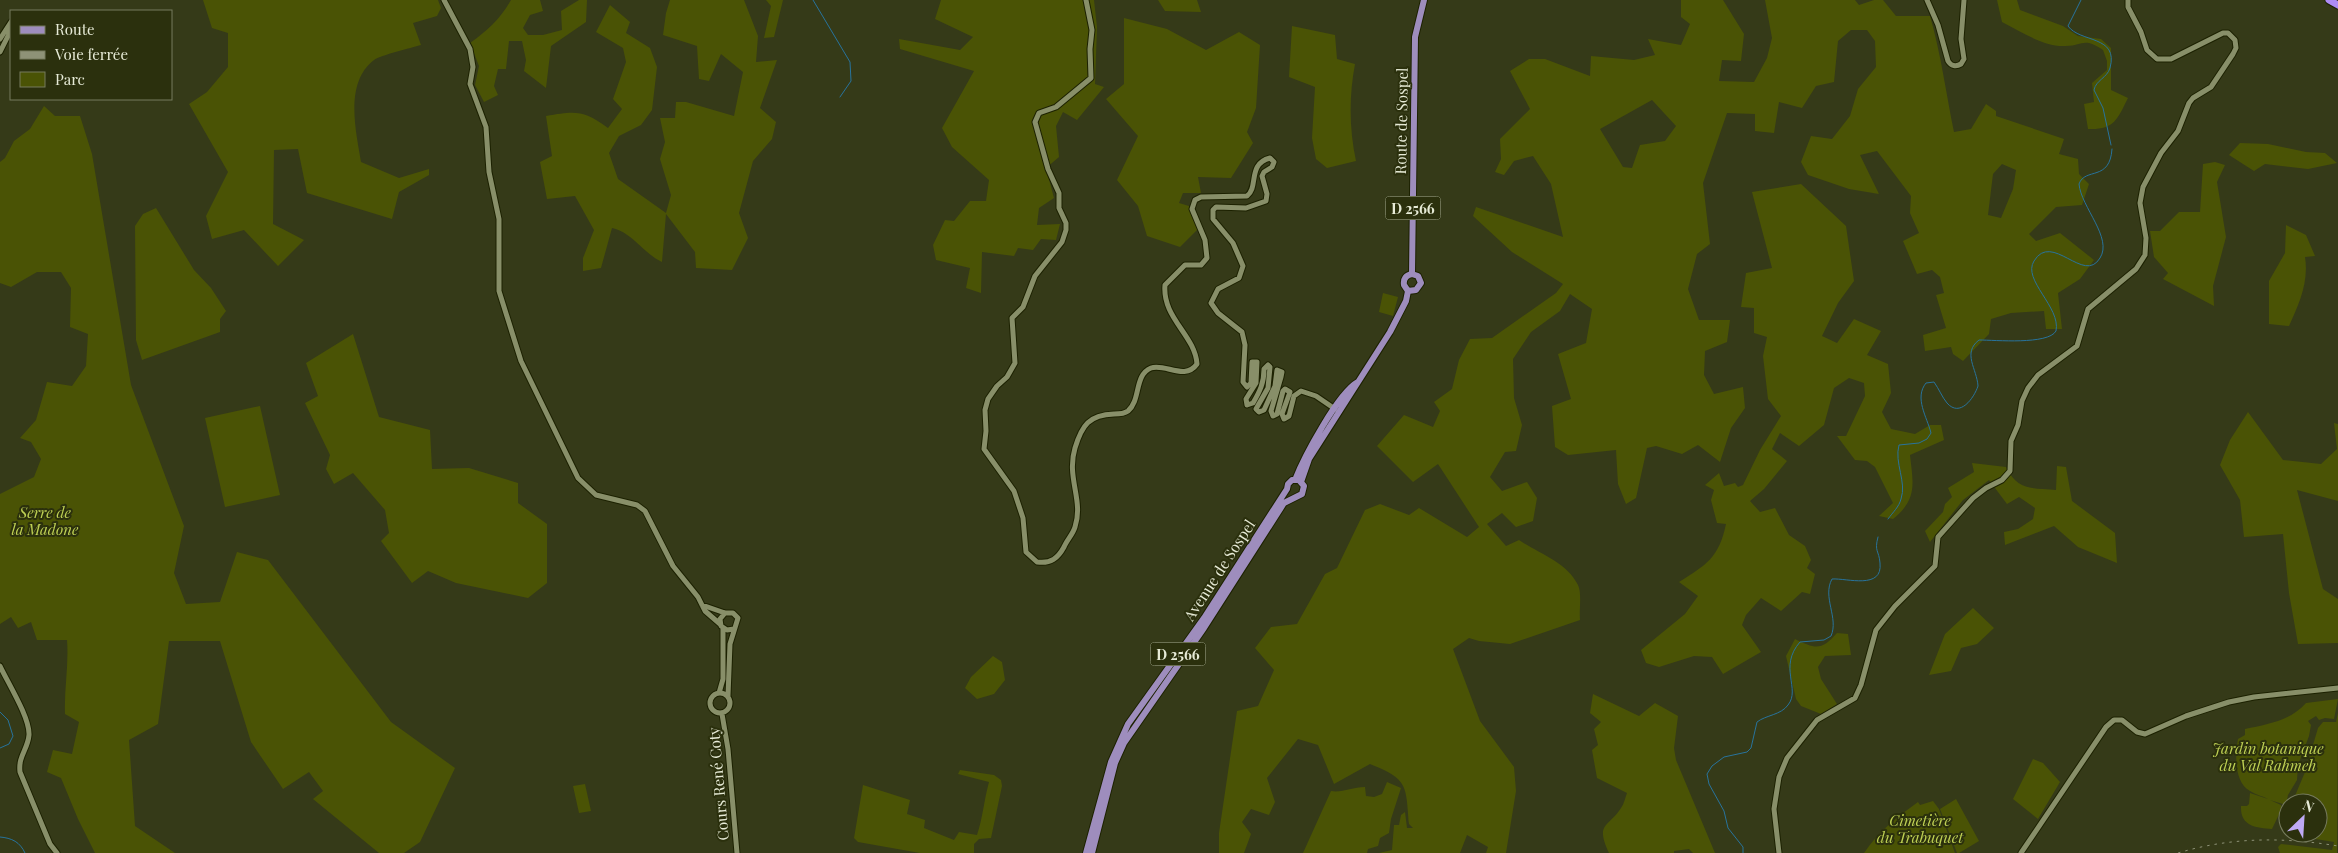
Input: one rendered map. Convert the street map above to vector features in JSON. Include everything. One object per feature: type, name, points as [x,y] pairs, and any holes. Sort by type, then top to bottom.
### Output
[{"type":"highway","points":[[2329,0],[2338,5]]},
{"type":"main road","name":"Route de Sospel","points":[[1412,274],[1415,37],[1424,0]]},
{"type":"main road","points":[[1298,481],[1390,332],[1406,301],[1408,291],[1404,285],[1404,280],[1408,275],[1418,276],[1420,284],[1416,290],[1408,291]]},
{"type":"main road","points":[[1298,481],[1334,409],[1351,385],[1358,382]]},
{"type":"main road","points":[[1298,481],[1304,486],[1303,492],[1300,496],[1293,497],[1286,490],[1289,482],[1298,481]]},
{"type":"main road","name":"Avenue de Sospel","points":[[1092,853],[1115,763],[1136,718],[1204,618],[1286,490]]},
{"type":"main road","name":"Avenue de Sospel","points":[[1086,853],[1111,762],[1119,741],[1209,620],[1284,503],[1293,497]]},
{"type":"street","points":[[444,0],[472,58],[471,88],[486,127],[489,172],[499,219],[498,280],[502,304],[521,360],[564,445],[574,471],[584,485],[596,495],[642,508],[649,516],[673,566],[698,597],[705,611],[722,626],[730,630],[734,629]]},
{"type":"street","points":[[1086,0],[1092,30],[1090,49],[1091,78],[1056,107],[1039,113],[1035,122],[1048,169],[1059,193],[1059,208],[1066,223],[1064,236],[1038,270],[1026,302],[1012,318],[1015,362],[1007,377],[992,392],[985,410],[986,431],[984,448],[1014,491],[1023,518],[1026,552],[1037,562],[1050,562],[1059,555],[1075,527],[1077,505],[1071,468],[1075,448],[1089,420],[1095,416],[1123,414],[1128,411],[1134,403],[1140,380],[1148,369],[1154,367],[1180,372],[1191,370],[1197,364],[1184,335],[1168,309],[1165,285],[1184,265],[1200,265],[1207,258],[1205,240],[1192,209],[1195,200],[1202,196],[1246,196],[1252,188],[1253,174],[1266,159],[1270,158],[1274,162],[1272,167],[1264,172],[1262,176],[1267,194],[1266,201],[1246,208],[1216,207],[1213,210],[1213,219],[1233,244],[1243,266],[1239,278],[1218,289],[1211,302],[1218,313],[1242,332],[1245,345],[1243,382],[1247,387],[1251,383],[1251,364],[1252,362],[1257,362],[1256,383],[1246,399],[1247,405],[1253,403],[1261,390],[1264,384],[1264,369],[1268,365],[1270,367],[1268,388],[1257,406],[1256,409],[1259,412],[1264,410],[1275,386],[1277,370],[1282,372],[1271,412],[1273,416],[1277,414],[1283,391],[1285,390],[1290,392],[1282,414],[1284,419],[1289,416],[1294,396],[1301,391],[1316,396],[1334,409]]},
{"type":"street","points":[[1927,0],[1938,24],[1948,61],[1957,66],[1964,59],[1961,39],[1964,0]]},
{"type":"street","points":[[1779,853],[1774,809],[1779,777],[1787,758],[1817,720],[1855,698],[1861,686],[1876,630],[1895,606],[1935,566],[1938,536],[1973,498],[1986,488],[2002,480],[2010,471],[2011,441],[2018,426],[2022,401],[2028,388],[2038,375],[2078,346],[2082,337],[2085,313],[2088,309],[2140,264],[2146,246],[2140,203],[2143,187],[2161,153],[2178,131],[2193,98],[2211,87],[2236,48],[2235,40],[2232,36],[2223,32],[2171,59],[2157,59],[2147,50],[2141,32],[2128,7],[2128,0]]},
{"type":"street","points":[[0,39],[10,24]]},
{"type":"street","points":[[0,52],[10,32]]},
{"type":"street","points":[[702,605],[725,613],[733,613],[738,622],[734,629],[729,652],[728,696],[730,706],[722,714],[714,712],[710,704],[712,697],[720,693],[728,696]]},
{"type":"street","points":[[720,693],[723,679],[721,616],[725,613]]},
{"type":"street","points":[[0,666],[30,732],[28,744],[20,760],[20,772],[50,844],[57,853]]},
{"type":"street","points":[[2020,853],[2073,773],[2098,742],[2106,727],[2114,720],[2122,720],[2137,732],[2145,734],[2186,716],[2229,702],[2254,697],[2338,688]]},
{"type":"street","name":"Cours René Coty","points":[[722,714],[727,740],[737,853]]},
{"type":"green space","points":[[203,0],[438,0],[441,8],[437,16],[413,23],[421,45],[374,60],[365,70],[355,94],[355,122],[361,162],[399,178],[429,169],[429,175],[399,192],[392,219],[307,193],[298,149],[274,150],[273,224],[304,240],[278,266],[244,230],[212,239],[206,216],[228,172],[189,104],[207,92],[228,67],[228,33],[212,28]]},
{"type":"green space","points":[[511,0],[540,0],[543,11],[530,15],[523,28],[528,35],[543,35],[562,30],[561,11],[579,0],[587,0],[586,22],[551,46],[546,88],[524,71],[526,60],[522,41],[509,41],[506,69],[498,69],[494,86],[498,95],[484,102],[475,85],[479,66],[470,43],[493,24]]},
{"type":"green space","points":[[670,0],[744,0],[758,36],[756,62],[777,60],[760,108],[776,122],[772,139],[753,161],[739,213],[748,238],[732,270],[696,268],[695,252],[666,214],[662,262],[649,254],[632,238],[612,228],[601,268],[583,271],[583,258],[594,230],[575,196],[547,199],[540,162],[552,156],[546,116],[579,113],[592,118],[608,128],[622,109],[613,99],[626,62],[623,48],[596,32],[610,5],[630,22],[626,33],[650,48],[657,67],[652,110],[641,125],[619,136],[609,153],[618,179],[666,213],[671,195],[660,159],[665,142],[660,118],[675,118],[676,102],[686,102],[734,116],[743,72],[721,54],[709,81],[699,79],[697,46],[663,35]]},
{"type":"green space","points":[[766,0],[783,0],[774,37],[764,38],[771,6]]},
{"type":"green space","points":[[941,0],[1094,0],[1097,27],[1095,84],[1104,87],[1077,120],[1063,112],[1056,126],[1059,157],[1046,168],[1054,198],[1039,208],[1037,225],[1060,224],[1056,240],[1041,239],[1033,250],[1018,248],[1014,256],[982,252],[981,293],[966,288],[970,268],[936,260],[933,245],[945,220],[954,221],[970,201],[986,201],[989,180],[952,147],[942,128],[974,71],[900,49],[899,39],[960,50],[973,37],[935,19]]},
{"type":"green space","points":[[1158,0],[1197,0],[1201,12],[1165,11]]},
{"type":"green space","points":[[1681,0],[1723,0],[1744,34],[1741,61],[1722,60],[1719,81],[1754,82],[1767,58],[1772,38],[1765,0],[1855,0],[1859,5],[1874,0],[1883,0],[1896,16],[1930,16],[1954,132],[1971,129],[1986,104],[1996,111],[1996,116],[2064,139],[2059,154],[2078,159],[2079,174],[2089,184],[2082,205],[2056,207],[2029,234],[2036,241],[2060,233],[2094,260],[2080,279],[2058,293],[2062,329],[2046,329],[2044,311],[2011,313],[1991,319],[1989,334],[1963,361],[1953,354],[1951,347],[1925,351],[1923,335],[1946,328],[1936,295],[1944,293],[1940,277],[1932,270],[1917,274],[1903,241],[1919,233],[1910,213],[1911,196],[1877,151],[1860,155],[1879,194],[1849,189],[1808,175],[1801,162],[1811,136],[1832,139],[1850,116],[1858,89],[1876,67],[1875,41],[1867,30],[1851,30],[1838,41],[1834,82],[1816,86],[1802,108],[1779,102],[1774,133],[1755,131],[1755,114],[1727,113],[1703,183],[1710,244],[1697,254],[1688,289],[1699,320],[1730,320],[1727,342],[1705,351],[1704,375],[1714,394],[1743,387],[1745,408],[1731,428],[1720,462],[1698,445],[1682,454],[1656,446],[1647,448],[1636,498],[1626,504],[1618,484],[1616,450],[1568,455],[1555,447],[1552,406],[1571,399],[1558,354],[1586,343],[1592,309],[1570,294],[1560,311],[1531,332],[1513,359],[1514,398],[1522,425],[1516,451],[1505,452],[1490,477],[1502,491],[1527,482],[1537,498],[1533,521],[1516,527],[1502,513],[1487,524],[1506,546],[1519,540],[1567,570],[1579,588],[1580,620],[1510,644],[1479,641],[1469,638],[1453,649],[1480,721],[1514,767],[1516,791],[1506,853],[1486,853],[1488,847],[1467,835],[1460,853],[1379,853],[1392,850],[1394,825],[1399,825],[1401,815],[1405,812],[1407,828],[1413,828],[1409,824],[1407,800],[1403,785],[1392,774],[1370,764],[1334,784],[1318,745],[1298,739],[1267,778],[1275,802],[1269,815],[1251,809],[1242,822],[1251,834],[1244,853],[1219,853],[1219,833],[1237,711],[1258,706],[1274,670],[1255,648],[1271,627],[1297,624],[1325,574],[1337,568],[1365,510],[1380,504],[1409,515],[1419,508],[1467,537],[1479,527],[1438,464],[1413,482],[1377,446],[1404,415],[1433,427],[1440,411],[1434,402],[1452,389],[1459,360],[1470,339],[1492,338],[1556,293],[1563,284],[1512,252],[1473,216],[1476,207],[1563,237],[1551,184],[1533,156],[1514,161],[1504,175],[1495,172],[1501,159],[1500,139],[1530,109],[1510,71],[1529,59],[1545,59],[1590,76],[1591,56],[1634,60],[1655,55],[1648,39],[1681,45],[1690,24],[1681,17]],"holes":[[[1652,100],[1676,126],[1665,141],[1640,145],[1632,168],[1623,167],[1600,129]],[[2002,164],[2016,170],[2013,189],[2001,218],[1988,215],[1993,174]]]},
{"type":"green space","points":[[1997,0],[2017,0],[2020,10],[2063,26],[2078,36],[2101,39],[2111,48],[2111,90],[2128,98],[2114,122],[2104,128],[2088,129],[2084,104],[2094,102],[2092,83],[2107,70],[2107,61],[2103,50],[2086,43],[2070,46],[2047,44],[2031,37],[2002,22]]},
{"type":"green space","points":[[1124,18],[1167,29],[1206,50],[1239,32],[1260,45],[1256,108],[1247,132],[1253,143],[1231,178],[1198,177],[1201,193],[1183,193],[1179,203],[1189,206],[1198,229],[1180,247],[1147,236],[1138,206],[1117,180],[1138,136],[1106,99],[1124,84]]},
{"type":"green space","points":[[1292,26],[1335,35],[1337,59],[1355,64],[1351,112],[1356,161],[1327,168],[1316,159],[1312,138],[1315,87],[1289,77]]},
{"type":"green space","name":"Serre de la Madone","points":[[44,106],[55,116],[80,116],[92,154],[131,385],[184,526],[174,573],[186,604],[220,602],[237,552],[268,560],[391,722],[455,768],[420,842],[404,853],[379,853],[313,799],[323,791],[309,772],[283,789],[251,742],[220,641],[169,641],[158,724],[129,740],[135,826],[175,853],[95,853],[61,778],[47,772],[53,750],[72,754],[79,722],[65,714],[67,640],[37,640],[31,622],[18,628],[11,617],[0,624],[0,494],[34,477],[41,459],[31,442],[20,438],[36,420],[47,382],[72,386],[86,366],[88,334],[70,327],[71,288],[61,272],[37,272],[11,287],[0,283],[0,162],[5,158],[14,141],[30,129]]},
{"type":"green space","points":[[2240,143],[2268,144],[2306,152],[2325,153],[2337,163],[2308,169],[2265,164],[2254,171],[2229,155]]},
{"type":"green space","points":[[2215,162],[2225,165],[2217,182],[2226,237],[2213,286],[2214,306],[2163,279],[2168,273],[2154,257],[2150,231],[2160,231],[2179,212],[2200,212],[2203,164]]},
{"type":"green space","points":[[1801,184],[1846,226],[1854,281],[1838,303],[1822,336],[1837,343],[1854,319],[1881,331],[1867,355],[1888,364],[1891,393],[1882,412],[1891,429],[1915,434],[1930,425],[1941,425],[1944,440],[1910,455],[1913,482],[1907,504],[1893,519],[1879,516],[1893,503],[1875,467],[1867,461],[1855,460],[1837,436],[1846,436],[1865,396],[1864,383],[1849,378],[1834,388],[1824,425],[1799,446],[1780,433],[1772,449],[1787,461],[1764,489],[1750,501],[1760,512],[1775,508],[1789,535],[1805,546],[1811,560],[1807,568],[1815,574],[1810,594],[1802,592],[1781,611],[1761,598],[1746,615],[1742,625],[1761,652],[1723,674],[1712,657],[1694,656],[1659,667],[1646,663],[1641,650],[1685,614],[1698,596],[1679,582],[1697,571],[1710,559],[1720,545],[1723,536],[1726,524],[1717,523],[1711,500],[1714,490],[1705,485],[1719,473],[1724,486],[1735,483],[1738,487],[1743,485],[1760,450],[1781,416],[1768,399],[1763,356],[1767,337],[1754,333],[1754,308],[1741,307],[1746,273],[1772,268],[1752,192]]},
{"type":"green space","points":[[156,208],[194,270],[211,288],[226,311],[220,319],[220,332],[142,360],[136,340],[135,226],[143,214]]},
{"type":"green space","points":[[2286,225],[2306,235],[2315,256],[2305,257],[2306,275],[2304,284],[2300,301],[2289,326],[2269,324],[2269,281],[2285,253]]},
{"type":"green space","points":[[1383,293],[1398,297],[1393,316],[1379,312]]},
{"type":"green space","points":[[353,334],[379,417],[430,430],[432,469],[469,468],[518,483],[518,503],[547,524],[547,583],[528,598],[456,583],[428,571],[412,583],[381,541],[389,533],[385,510],[353,473],[334,484],[326,469],[330,455],[305,403],[318,396],[306,363]]},
{"type":"green space","points":[[260,406],[280,495],[225,507],[205,418]]},
{"type":"green space","points":[[2248,412],[2283,460],[2321,464],[2337,449],[2334,423],[2338,424],[2338,501],[2297,490],[2323,589],[2338,599],[2338,643],[2298,644],[2289,593],[2283,534],[2244,537],[2240,500],[2220,465],[2230,440]]},
{"type":"green space","points":[[1972,463],[2006,467],[2015,480],[2026,487],[2056,490],[2057,466],[2066,467],[2072,501],[2115,533],[2117,563],[2078,547],[2054,526],[2005,545],[2004,532],[2018,529],[2033,519],[2035,508],[2019,497],[2007,504],[1989,480],[1963,500],[1930,542],[1925,531],[1943,512],[1945,504],[1952,497],[1948,488],[1974,472]]},
{"type":"green space","points":[[1973,608],[1994,628],[1977,644],[1961,648],[1951,671],[1929,675],[1945,634]]},
{"type":"green space","points":[[1837,633],[1848,634],[1851,655],[1825,656],[1818,667],[1821,679],[1837,704],[1821,714],[1801,706],[1796,699],[1786,656],[1795,639],[1808,645],[1818,646],[1827,643]]},
{"type":"green space","points":[[993,656],[1002,662],[1005,680],[994,694],[977,699],[965,688],[971,677]]},
{"type":"green space","points":[[1593,694],[1639,716],[1655,703],[1678,716],[1674,748],[1676,760],[1715,853],[1693,853],[1689,849],[1674,851],[1674,853],[1609,853],[1603,831],[1622,806],[1627,793],[1597,778],[1592,750],[1598,745],[1594,729],[1601,722],[1590,713]]},
{"type":"green space","name":"Jardin botanique du Val Rahmeh","points":[[2338,699],[2334,719],[2325,718],[2319,720],[2316,716],[2308,721],[2311,725],[2309,736],[2298,765],[2297,780],[2289,793],[2278,793],[2278,802],[2270,800],[2278,804],[2278,816],[2272,829],[2250,825],[2243,818],[2241,806],[2249,804],[2250,793],[2268,799],[2245,787],[2238,775],[2236,760],[2238,739],[2245,735],[2245,729],[2286,718],[2306,703]]},
{"type":"green space","points":[[2338,713],[2337,853],[2280,853],[2278,847],[2281,844],[2332,850],[2334,842],[2328,841],[2328,793],[2296,793],[2305,772],[2318,728],[2323,722],[2336,722]]},
{"type":"green space","points":[[2033,759],[2043,763],[2060,782],[2038,819],[2013,799]]},
{"type":"green space","points":[[960,770],[994,775],[1001,780],[1002,786],[991,838],[979,839],[974,844],[974,853],[920,853],[858,842],[854,838],[863,785],[910,800],[907,814],[925,820],[924,828],[954,840],[959,832],[977,835],[989,782],[958,774]]},
{"type":"green space","points":[[1387,782],[1401,788],[1391,819],[1389,833],[1380,838],[1378,846],[1368,849],[1367,853],[1303,853],[1331,791],[1365,787],[1366,796],[1374,797],[1382,794]]},
{"type":"green space","points":[[585,784],[591,811],[579,813],[573,786]]},
{"type":"green space","points":[[1956,799],[1979,841],[1959,853],[1957,853],[1940,809]]},
{"type":"green space","name":"Cimetière du Trabuquet","points":[[1933,801],[1939,809],[1955,853],[1864,853],[1869,845],[1895,819],[1918,802],[1920,805]]},
{"type":"waterway","points":[[813,0],[850,62],[851,81],[840,97]]},
{"type":"waterway","points":[[2081,0],[2068,26],[2081,35],[2104,45],[2109,50],[2111,57],[2109,71],[2094,90],[2103,108],[2111,145]]},
{"type":"waterway","points":[[1888,519],[1899,505],[1902,493],[1903,486],[1898,459],[1899,445],[1919,443],[1927,439],[1931,433],[1921,401],[1921,395],[1926,383],[1934,382],[1947,403],[1952,407],[1961,407],[1970,401],[1978,386],[1971,356],[1974,345],[1979,340],[2032,340],[2043,338],[2056,331],[2053,313],[2033,277],[2032,268],[2034,261],[2041,253],[2050,252],[2085,266],[2093,265],[2100,258],[2103,250],[2100,232],[2081,193],[2079,184],[2086,176],[2107,166],[2112,149]]},
{"type":"waterway","points":[[1743,853],[1743,847],[1728,828],[1724,811],[1709,784],[1707,774],[1712,766],[1724,757],[1747,752],[1751,748],[1757,722],[1781,711],[1788,705],[1792,692],[1790,669],[1794,651],[1800,642],[1824,640],[1831,636],[1833,622],[1829,600],[1829,586],[1832,579],[1863,581],[1876,577],[1880,563],[1877,548],[1878,537]]},
{"type":"waterway","points":[[0,712],[8,720],[13,736],[9,744],[0,748]]},
{"type":"waterway","points":[[0,837],[15,841],[25,853]]},
{"type":"railway","points":[[2178,853],[2218,844],[2257,840],[2297,841],[2338,846]]}]
